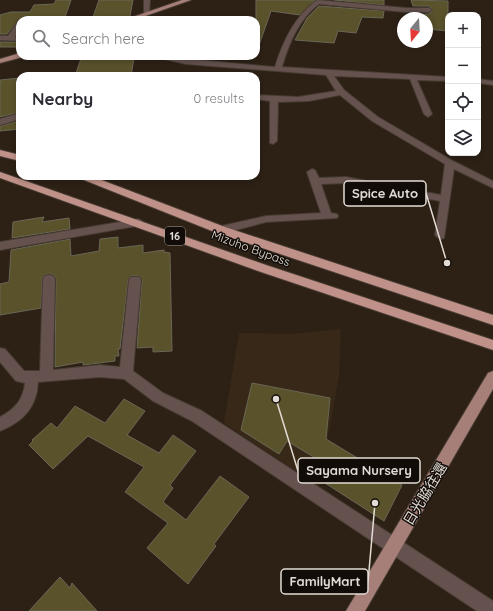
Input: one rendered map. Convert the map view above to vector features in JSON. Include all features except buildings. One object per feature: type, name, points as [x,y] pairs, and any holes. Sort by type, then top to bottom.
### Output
[{"type":"highway","points":[[0,153],[16,157]]},
{"type":"highway","name":"Mizuho Bypass","points":[[0,175],[138,222],[262,268],[493,346]]},
{"type":"highway","name":"Mizuho Bypass","points":[[92,180],[221,230],[493,320]]},
{"type":"main road","points":[[140,16],[188,0]]},
{"type":"main road","points":[[0,61],[16,56]]},
{"type":"main road","name":"日光脇往還","points":[[355,611],[493,377]]},
{"type":"street","points":[[147,0],[147,14]]},
{"type":"street","points":[[278,69],[288,40],[308,9],[319,1],[406,10],[429,10]]},
{"type":"street","points":[[10,39],[16,29]]},
{"type":"street","points":[[0,38],[16,39]]},
{"type":"street","points":[[176,60],[328,73],[445,79]]},
{"type":"street","points":[[244,72],[246,67]]},
{"type":"street","points":[[328,73],[341,92],[375,119],[450,163],[493,185]]},
{"type":"street","points":[[412,76],[428,114]]},
{"type":"street","points":[[481,81],[493,83]]},
{"type":"street","points":[[260,98],[274,100],[314,99],[341,92]]},
{"type":"street","points":[[273,140],[274,100]]},
{"type":"street","points":[[0,122],[16,117]]},
{"type":"street","points":[[440,235],[450,163]]},
{"type":"street","points":[[221,230],[266,219],[330,216],[314,176],[346,180],[445,200]]},
{"type":"street","points":[[0,246],[138,222]]},
{"type":"street","points":[[0,424],[14,418],[24,408],[39,376],[50,279]]},
{"type":"street","points":[[126,374],[135,280]]},
{"type":"street","points":[[0,353],[21,377],[68,373],[106,372],[126,374],[159,397],[197,416],[395,544],[493,611]]},
{"type":"shaded area","points":[[341,329],[339,376],[319,486],[224,423],[239,333],[291,334]]},
{"type":"place","name":"Spice Auto","points":[[447,263]]},
{"type":"place","name":"Sayama Nursery","points":[[276,399]]},
{"type":"place","name":"FamilyMart","points":[[375,503]]}]
